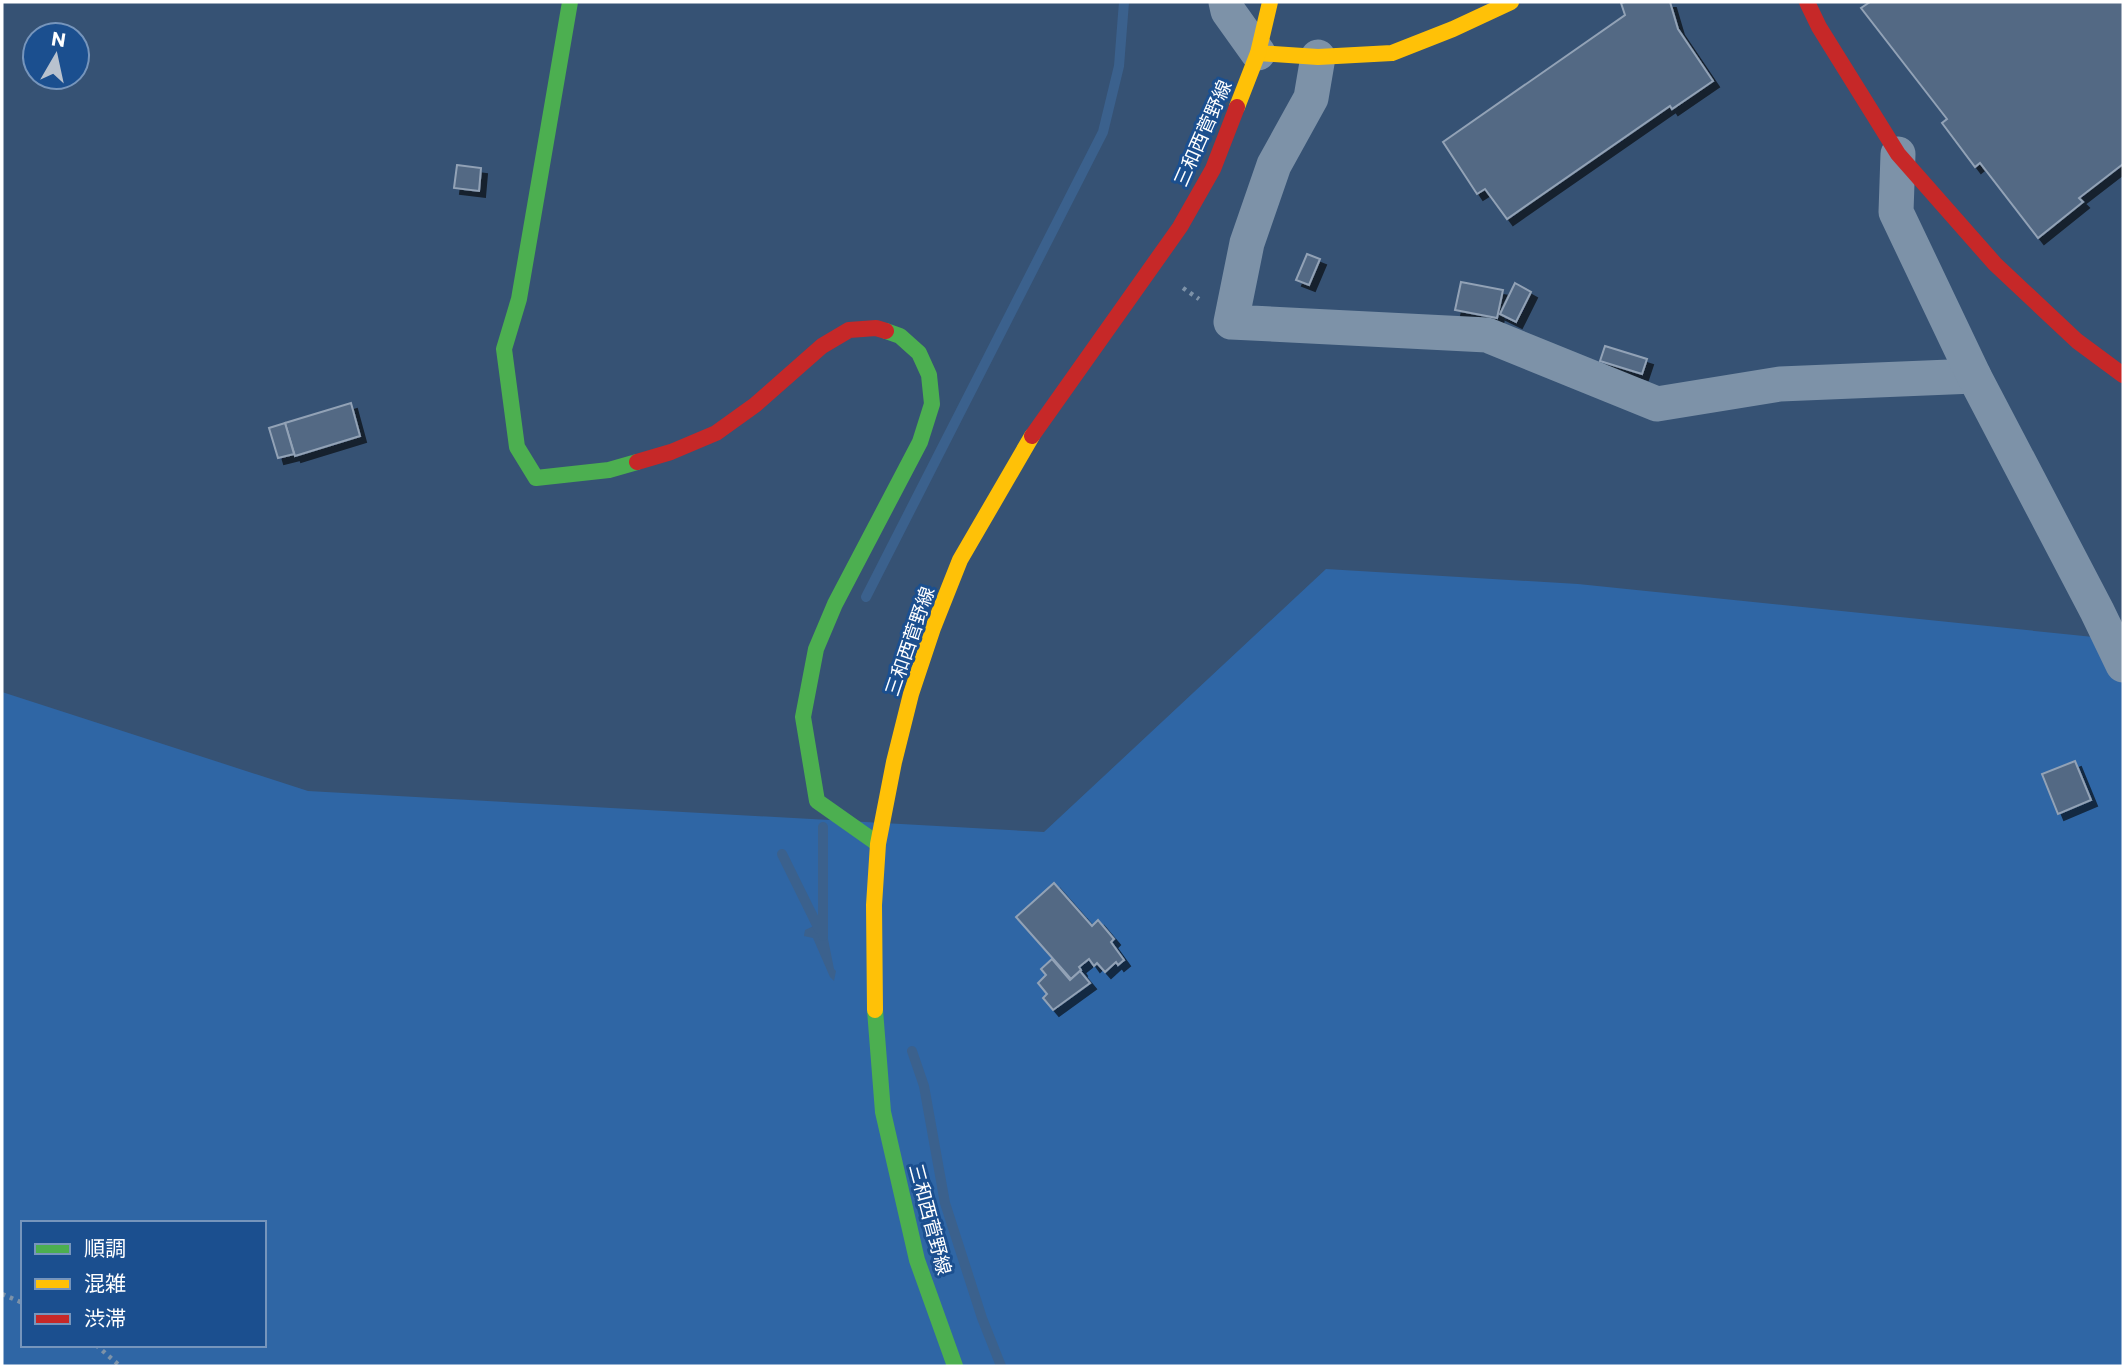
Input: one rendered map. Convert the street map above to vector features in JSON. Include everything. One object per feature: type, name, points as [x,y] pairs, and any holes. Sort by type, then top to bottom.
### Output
[{"type":"street","points":[[569,2],[519,299],[504,349],[517,447],[536,478],[609,470],[671,452],[716,433],[755,405],[822,346],[849,330],[876,328],[900,336],[919,353],[929,375],[932,404],[920,442],[835,604],[816,649],[803,717],[817,801],[878,844]]},
{"type":"street","points":[[1226,2],[1228,11],[1258,53],[1318,57],[1392,53],[1511,2]]},
{"type":"street","name":"三和西菅野線","points":[[955,1366],[917,1260],[883,1112],[874,1004],[874,905],[878,844],[894,762],[911,694],[960,560],[1032,436],[1180,227],[1213,169],[1258,53],[1270,2]]},
{"type":"street","points":[[1807,2],[1819,27],[1898,154],[1995,264],[2077,341],[2123,375]]},
{"type":"street","points":[[1318,57],[1311,98],[1274,165],[1247,243],[1231,322],[1487,335],[1657,404],[1780,384],[1974,376]]},
{"type":"street","points":[[1898,154],[1896,212],[1974,376],[2123,665]]},
{"type":"path","points":[[2,1294],[21,1302]]},
{"type":"path","points":[[98,1347],[120,1366]]},
{"type":"shaded area","points":[[1326,569],[1578,584],[2123,640],[2123,1366],[2,1366],[2,692],[308,791],[1044,832]]},
{"type":"shaded area","points":[[825,924],[836,971],[834,981],[813,938],[804,936],[805,930]]},
{"type":"building","points":[[1670,2],[1678,29],[1713,81],[1672,109],[1670,106],[1507,219],[1485,189],[1477,194],[1443,142],[1625,15],[1621,3]]},
{"type":"building","points":[[1870,2],[2123,2],[2123,164],[2079,198],[2083,202],[2038,238],[1980,163],[1975,167],[1942,123],[1947,119],[1861,8]]},
{"type":"building","points":[[457,165],[481,168],[479,191],[454,188]]},
{"type":"building","points":[[1307,254],[1320,259],[1309,285],[1296,280]]},
{"type":"building","points":[[1461,282],[1503,290],[1497,318],[1455,310]]},
{"type":"building","points":[[1515,283],[1531,292],[1516,322],[1500,314]]},
{"type":"building","points":[[1605,346],[1647,359],[1642,374],[1600,361]]},
{"type":"building","points":[[351,403],[360,436],[295,456],[285,423]]},
{"type":"building","points":[[285,423],[294,454],[278,458],[269,428]]},
{"type":"building","points":[[2075,761],[2091,800],[2058,814],[2042,774]]},
{"type":"building","points":[[1054,883],[1092,926],[1098,920],[1114,939],[1111,942],[1124,960],[1118,965],[1116,962],[1105,972],[1097,963],[1094,966],[1089,959],[1071,979],[1016,917]]},
{"type":"building","points":[[1052,959],[1070,980],[1080,971],[1090,983],[1053,1010],[1043,998],[1047,994],[1038,983],[1046,975],[1041,969]]},
{"type":"waterway","points":[[866,597],[1103,132],[1119,66],[1124,2]]},
{"type":"waterway","points":[[823,827],[823,936]]},
{"type":"waterway","points":[[782,854],[819,929]]},
{"type":"waterway","points":[[912,1051],[924,1086],[945,1203],[982,1318],[1001,1366]]},
{"type":"traffic: fast","points":[[570,2],[519,299],[504,349],[517,447],[536,478],[609,470],[637,462]]},
{"type":"traffic: fast","points":[[878,844],[817,801],[803,717],[816,649],[835,604],[920,442],[932,404],[929,375],[919,353],[900,336],[886,331]]},
{"type":"traffic: fast","points":[[875,1010],[883,1112],[917,1260],[955,1366]]},
{"type":"traffic: slow","points":[[1237,107],[1258,53],[1270,2]]},
{"type":"traffic: slow","points":[[1258,53],[1318,57],[1392,53],[1511,2]]},
{"type":"traffic: slow","points":[[875,1010],[874,905],[878,844],[911,694],[960,560],[1032,436]]},
{"type":"traffic: jam","points":[[1807,2],[1819,27],[1898,154],[1995,264],[2077,341],[2123,375]]},
{"type":"traffic: jam","points":[[1032,436],[1180,227],[1213,169],[1237,107]]},
{"type":"traffic: jam","points":[[637,462],[671,452],[716,433],[755,405],[822,346],[849,330],[876,328],[886,331]]}]
